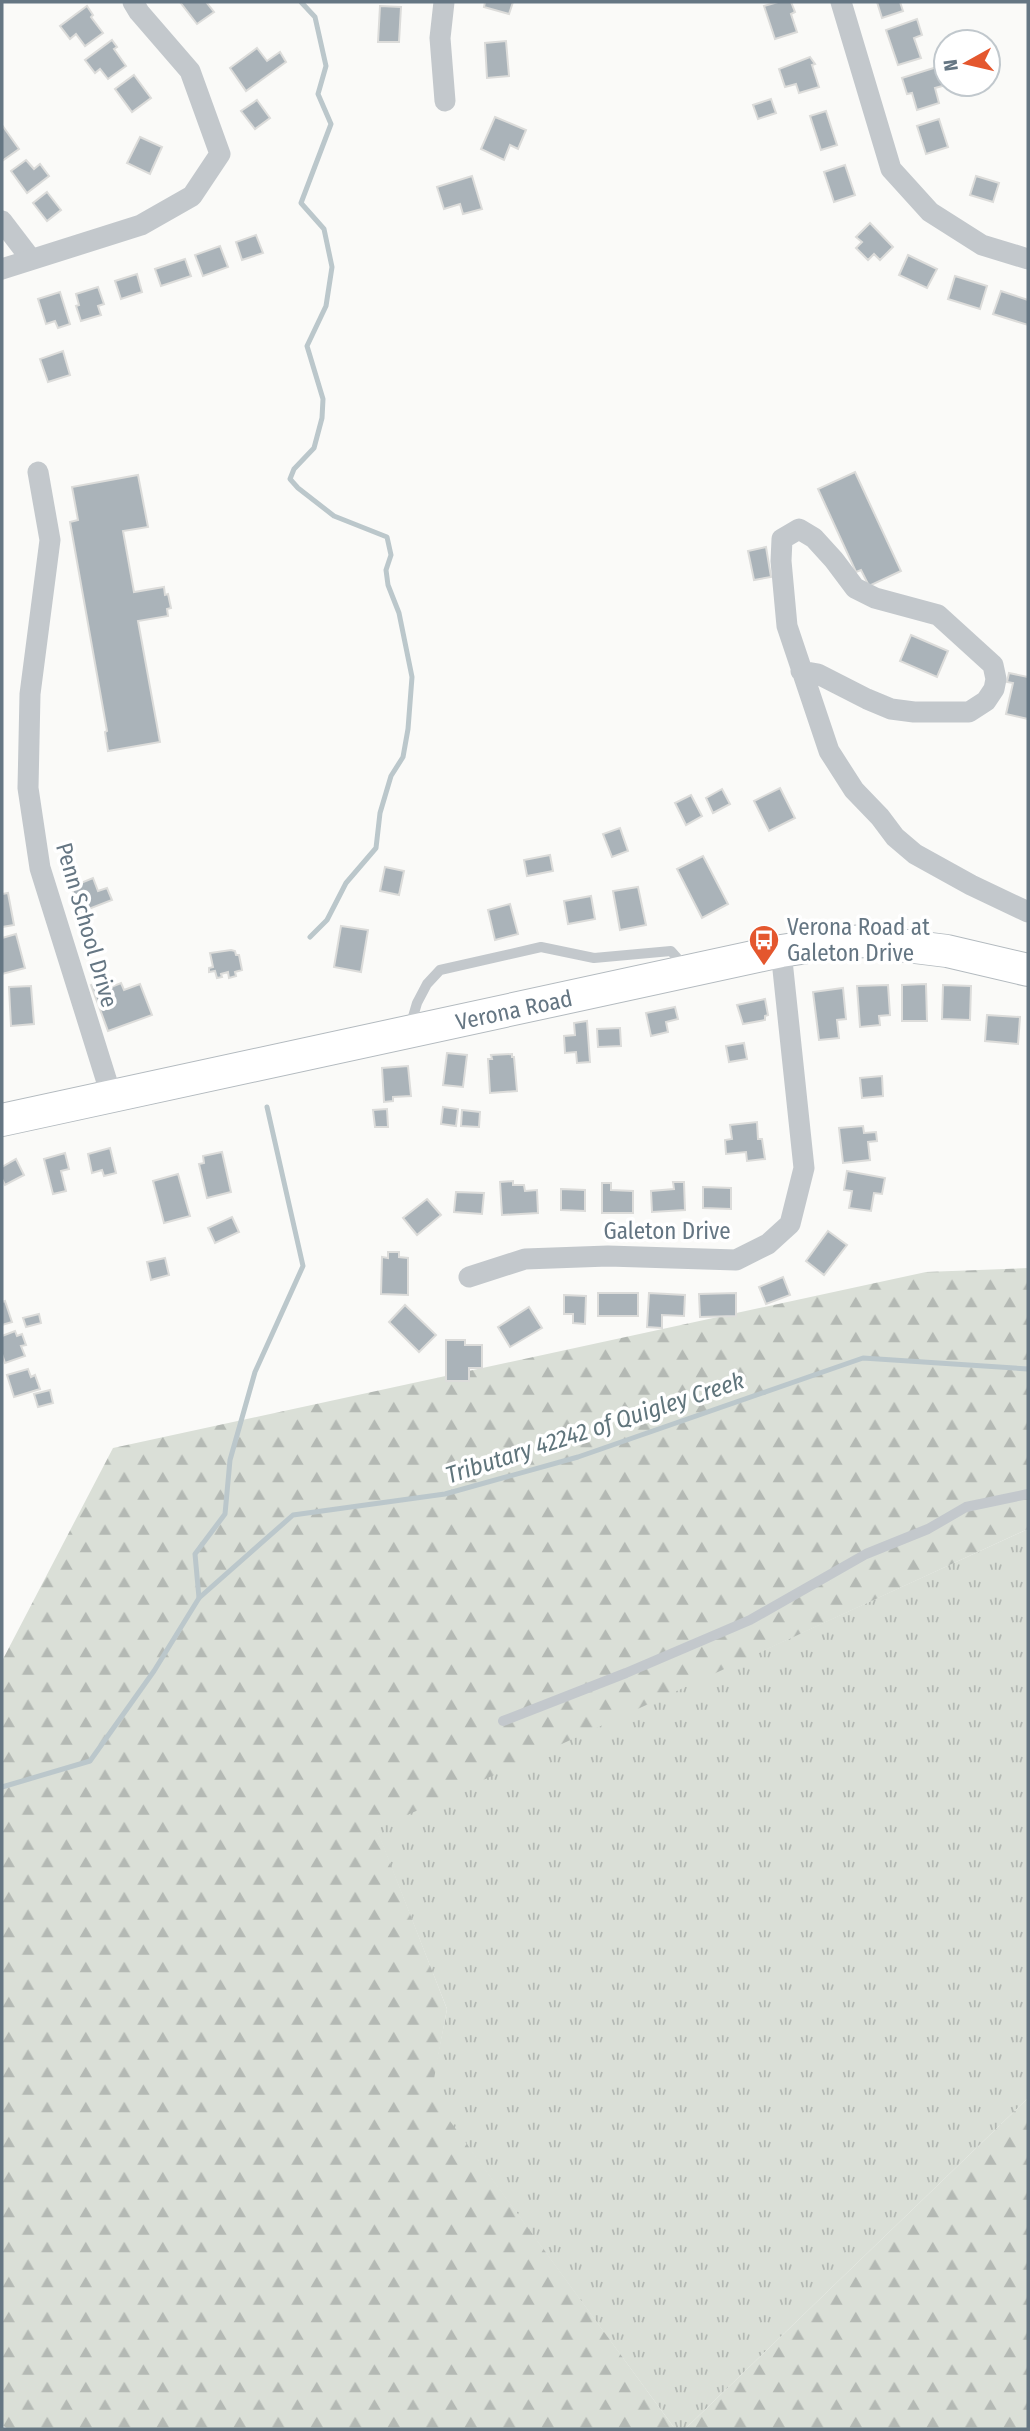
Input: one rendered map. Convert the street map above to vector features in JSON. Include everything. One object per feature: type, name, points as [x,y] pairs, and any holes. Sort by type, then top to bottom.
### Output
[{"type":"street","points":[[2,269],[141,225],[192,196],[220,154],[190,71],[133,2]]},
{"type":"street","points":[[444,2],[440,37],[444,101]]},
{"type":"street","points":[[841,2],[891,169],[930,212],[982,245],[1028,259]]},
{"type":"street","points":[[2,221],[31,259]]},
{"type":"street","name":"Penn School Drive","points":[[38,472],[50,540],[30,694],[29,788],[40,868],[112,1098]]},
{"type":"street","points":[[801,671],[818,674],[891,709],[914,712],[969,712],[986,701],[994,690],[996,678],[993,665],[938,615],[875,598],[855,588],[821,546],[799,529],[782,539],[780,561],[787,626],[801,671],[829,751],[854,790],[895,837],[915,854],[1028,912]]},
{"type":"street","name":"Verona Road","points":[[2,1120],[781,951],[834,943],[866,941],[947,951],[1028,970]]},
{"type":"street","name":"Galeton Drive","points":[[469,1277],[525,1259],[608,1256],[736,1260],[768,1244],[790,1224],[804,1168],[781,951]]},
{"type":"lane","points":[[408,1033],[417,1003],[427,984],[440,970],[541,947],[594,958],[671,951],[689,971]]},
{"type":"lane","points":[[503,1721],[626,1674],[750,1620],[866,1554],[928,1529],[966,1507],[1028,1494]]},
{"type":"green space","points":[[1028,1268],[1028,1529],[377,1829],[447,2009],[431,2095],[675,2429],[8,2429],[2,2425],[2,1661],[113,1448],[926,1272]]},
{"type":"green space","points":[[1028,1529],[1028,2098],[685,2429],[675,2429],[430,2095],[447,2009],[376,1828]]},
{"type":"green space","points":[[1028,2098],[1028,2429],[685,2429]]},
{"type":"building","points":[[180,2],[206,2],[214,12],[197,24]]},
{"type":"building","points":[[485,2],[513,2],[509,14],[484,7]]},
{"type":"building","points":[[791,2],[795,12],[791,14],[797,32],[775,39],[764,6]]},
{"type":"building","points":[[877,2],[900,2],[903,11],[882,18]]},
{"type":"building","points":[[87,6],[93,15],[91,17],[103,33],[85,46],[76,34],[70,39],[60,26]]},
{"type":"building","points":[[380,6],[401,7],[399,42],[378,42]]},
{"type":"building","points":[[917,19],[922,35],[914,38],[921,58],[898,65],[886,30]]},
{"type":"building","points":[[112,40],[117,47],[114,49],[126,66],[108,79],[100,69],[95,73],[85,60]]},
{"type":"building","points":[[506,41],[509,76],[487,78],[485,43]]},
{"type":"building","points":[[257,48],[267,61],[280,52],[286,62],[246,91],[230,68]]},
{"type":"building","points":[[810,57],[815,64],[812,65],[819,87],[799,93],[796,84],[785,87],[779,69]]},
{"type":"building","points":[[932,69],[932,98],[938,98],[939,103],[917,110],[912,93],[907,94],[902,78]]},
{"type":"building","points":[[134,75],[151,98],[132,112],[115,89]]},
{"type":"building","points":[[771,99],[776,113],[758,119],[753,105]]},
{"type":"building","points":[[257,100],[270,118],[255,129],[241,111]]},
{"type":"building","points":[[826,111],[837,145],[821,150],[810,116]]},
{"type":"building","points":[[495,117],[526,130],[518,149],[510,145],[504,160],[481,149]]},
{"type":"building","points":[[939,119],[948,147],[926,154],[917,126]]},
{"type":"building","points":[[2,125],[19,149],[2,161]]},
{"type":"building","points":[[140,137],[162,147],[150,174],[127,163]]},
{"type":"building","points":[[26,160],[34,169],[40,164],[49,176],[27,193],[11,171]]},
{"type":"building","points":[[845,165],[855,195],[834,202],[824,172]]},
{"type":"building","points":[[472,176],[482,209],[463,214],[460,204],[444,209],[437,187]]},
{"type":"building","points":[[976,176],[999,183],[993,202],[970,195]]},
{"type":"building","points":[[47,192],[61,210],[47,221],[33,203]]},
{"type":"building","points":[[870,223],[893,247],[880,260],[874,254],[868,260],[856,248],[862,242],[856,237]]},
{"type":"building","points":[[256,235],[263,253],[242,260],[236,242]]},
{"type":"building","points":[[220,246],[228,267],[203,276],[195,255]]},
{"type":"building","points":[[908,255],[937,269],[927,288],[899,275]]},
{"type":"building","points":[[185,259],[191,276],[161,286],[155,269]]},
{"type":"building","points":[[137,274],[142,292],[121,299],[115,281]]},
{"type":"building","points":[[955,276],[987,286],[980,309],[948,299]]},
{"type":"building","points":[[98,287],[104,304],[98,306],[101,315],[81,321],[76,306],[79,305],[76,294]]},
{"type":"building","points":[[1001,291],[1028,300],[1028,325],[993,314]]},
{"type":"building","points":[[60,292],[70,324],[58,328],[55,321],[46,324],[38,299]]},
{"type":"building","points":[[63,351],[70,375],[48,382],[40,359]]},
{"type":"building","points":[[855,472],[901,571],[869,586],[861,570],[856,572],[818,489]]},
{"type":"building","points":[[138,475],[148,527],[123,531],[134,592],[164,587],[171,608],[167,609],[168,616],[138,621],[160,742],[108,751],[107,731],[70,522],[78,520],[72,487]]},
{"type":"building","points":[[766,547],[771,577],[754,580],[748,551]]},
{"type":"building","points":[[911,635],[948,651],[937,677],[900,661]]},
{"type":"building","points":[[1009,673],[1028,677],[1028,719],[1006,714],[1013,683],[1007,682]]},
{"type":"building","points":[[780,788],[795,818],[769,831],[754,801]]},
{"type":"building","points":[[722,789],[730,804],[713,813],[706,798]]},
{"type":"building","points":[[691,795],[702,816],[686,825],[675,803]]},
{"type":"building","points":[[620,828],[628,851],[612,857],[603,834]]},
{"type":"building","points":[[550,855],[553,871],[527,876],[524,860]]},
{"type":"building","points":[[703,856],[728,904],[702,918],[677,869]]},
{"type":"building","points":[[385,867],[404,871],[399,895],[380,891]]},
{"type":"building","points":[[93,878],[98,891],[107,888],[112,900],[81,912],[71,887]]},
{"type":"building","points":[[638,887],[646,925],[620,930],[613,891]]},
{"type":"building","points":[[8,893],[14,925],[2,927],[2,894]]},
{"type":"building","points":[[591,896],[595,919],[568,924],[564,901]]},
{"type":"building","points":[[510,904],[518,934],[495,940],[488,910]]},
{"type":"building","points":[[341,926],[368,930],[361,972],[334,967]]},
{"type":"building","points":[[16,934],[25,968],[2,974],[2,938]]},
{"type":"building","points":[[231,950],[239,955],[242,970],[235,972],[236,976],[229,978],[228,972],[217,978],[215,971],[209,972],[209,968],[213,967],[210,953]]},
{"type":"building","points":[[106,980],[109,988],[121,983],[124,990],[140,984],[152,1015],[108,1031],[91,985]]},
{"type":"building","points":[[926,984],[927,1021],[902,1021],[902,985]]},
{"type":"building","points":[[888,985],[890,1015],[879,1016],[880,1025],[860,1027],[857,986]]},
{"type":"building","points":[[943,985],[971,986],[970,1020],[942,1019]]},
{"type":"building","points":[[31,986],[34,1024],[11,1026],[9,987]]},
{"type":"building","points":[[843,988],[846,1019],[837,1020],[839,1038],[819,1040],[813,992]]},
{"type":"building","points":[[765,999],[768,1015],[765,1020],[743,1024],[737,1005]]},
{"type":"building","points":[[675,1007],[678,1019],[666,1022],[668,1032],[651,1036],[646,1013]]},
{"type":"building","points":[[987,1015],[1020,1017],[1018,1044],[985,1041]]},
{"type":"building","points":[[587,1021],[590,1062],[577,1063],[576,1052],[565,1053],[564,1036],[575,1035],[574,1023]]},
{"type":"building","points":[[620,1028],[621,1046],[598,1047],[597,1029]]},
{"type":"building","points":[[744,1043],[747,1059],[729,1062],[726,1046]]},
{"type":"building","points":[[447,1053],[467,1055],[463,1087],[443,1085]]},
{"type":"building","points":[[512,1054],[517,1091],[490,1093],[488,1059],[492,1059],[491,1055]]},
{"type":"building","points":[[408,1066],[411,1096],[393,1097],[393,1101],[384,1102],[382,1068]]},
{"type":"building","points":[[882,1076],[883,1096],[862,1098],[860,1078]]},
{"type":"building","points":[[443,1107],[458,1109],[456,1126],[441,1124]]},
{"type":"building","points":[[387,1109],[388,1127],[375,1127],[373,1110]]},
{"type":"building","points":[[462,1110],[480,1112],[479,1127],[461,1126]]},
{"type":"building","points":[[757,1122],[758,1139],[762,1139],[765,1159],[747,1161],[746,1152],[726,1154],[725,1140],[732,1139],[730,1125]]},
{"type":"building","points":[[863,1126],[864,1133],[876,1132],[877,1141],[868,1142],[870,1160],[843,1163],[839,1128]]},
{"type":"building","points":[[110,1148],[116,1173],[104,1176],[102,1170],[92,1173],[88,1154]]},
{"type":"building","points":[[222,1152],[231,1192],[207,1198],[199,1164],[204,1163],[203,1156]]},
{"type":"building","points":[[65,1153],[69,1169],[61,1171],[66,1191],[53,1194],[44,1159]]},
{"type":"building","points":[[16,1159],[24,1175],[5,1185],[2,1167]]},
{"type":"building","points":[[847,1171],[885,1178],[882,1194],[874,1193],[871,1211],[849,1208],[852,1191],[844,1190]]},
{"type":"building","points":[[178,1174],[190,1216],[164,1223],[153,1181]]},
{"type":"building","points":[[513,1181],[513,1185],[524,1185],[525,1191],[537,1190],[538,1213],[502,1215],[500,1182]]},
{"type":"building","points":[[673,1182],[684,1182],[685,1210],[652,1212],[651,1191],[674,1189]]},
{"type":"building","points":[[602,1183],[611,1183],[611,1190],[633,1191],[633,1213],[602,1213]]},
{"type":"building","points":[[703,1187],[731,1188],[731,1209],[703,1208]]},
{"type":"building","points":[[561,1189],[585,1190],[585,1211],[561,1210]]},
{"type":"building","points":[[456,1192],[484,1193],[482,1214],[454,1212]]},
{"type":"building","points":[[427,1199],[441,1215],[417,1235],[403,1218]]},
{"type":"building","points":[[232,1217],[239,1232],[215,1243],[208,1228]]},
{"type":"building","points":[[828,1231],[847,1245],[824,1275],[806,1261]]},
{"type":"building","points":[[388,1252],[399,1252],[399,1257],[408,1258],[408,1295],[381,1294],[382,1257],[388,1258]]},
{"type":"building","points":[[165,1258],[169,1275],[151,1280],[147,1262]]},
{"type":"building","points":[[783,1277],[790,1295],[766,1304],[759,1287]]},
{"type":"building","points":[[598,1293],[638,1293],[638,1316],[598,1316]]},
{"type":"building","points":[[649,1293],[685,1295],[684,1316],[662,1315],[662,1328],[647,1327]]},
{"type":"building","points":[[736,1293],[736,1316],[700,1317],[699,1294]]},
{"type":"building","points":[[564,1295],[586,1296],[585,1324],[573,1323],[573,1314],[564,1314]]},
{"type":"building","points":[[5,1301],[12,1322],[2,1325],[2,1302]]},
{"type":"building","points":[[405,1305],[436,1335],[419,1352],[389,1322]]},
{"type":"building","points":[[529,1307],[542,1328],[510,1347],[498,1327]]},
{"type":"building","points":[[39,1314],[41,1323],[26,1327],[23,1318]]},
{"type":"building","points":[[15,1331],[17,1336],[22,1334],[26,1345],[21,1346],[25,1356],[5,1363],[2,1336]]},
{"type":"building","points":[[446,1340],[465,1340],[465,1345],[482,1345],[482,1368],[469,1368],[469,1381],[446,1381]]},
{"type":"building","points":[[28,1369],[31,1377],[35,1375],[40,1389],[14,1397],[7,1375]]},
{"type":"building","points":[[50,1390],[53,1403],[38,1407],[34,1394]]},
{"type":"waterway","points":[[301,2],[315,17],[326,66],[318,94],[331,124],[301,203],[324,229],[332,267],[326,306],[307,346],[323,399],[322,418],[314,448],[294,469],[290,479],[334,516],[387,537],[391,555],[386,570],[388,585],[399,613],[412,677],[403,757],[391,776],[380,813],[376,848],[346,883],[327,920],[310,937]]},
{"type":"waterway","points":[[199,1598],[195,1554],[225,1514],[230,1460],[255,1372],[303,1266],[267,1107]]},
{"type":"waterway","name":"Tributary 42242 of Quigley Creek","points":[[2,1787],[90,1761],[154,1671],[199,1598],[293,1515],[445,1494],[578,1457],[863,1358],[1028,1369]]},
{"type":"place","name":"Verona Road at Galeton Drive","points":[[764,967]]}]
